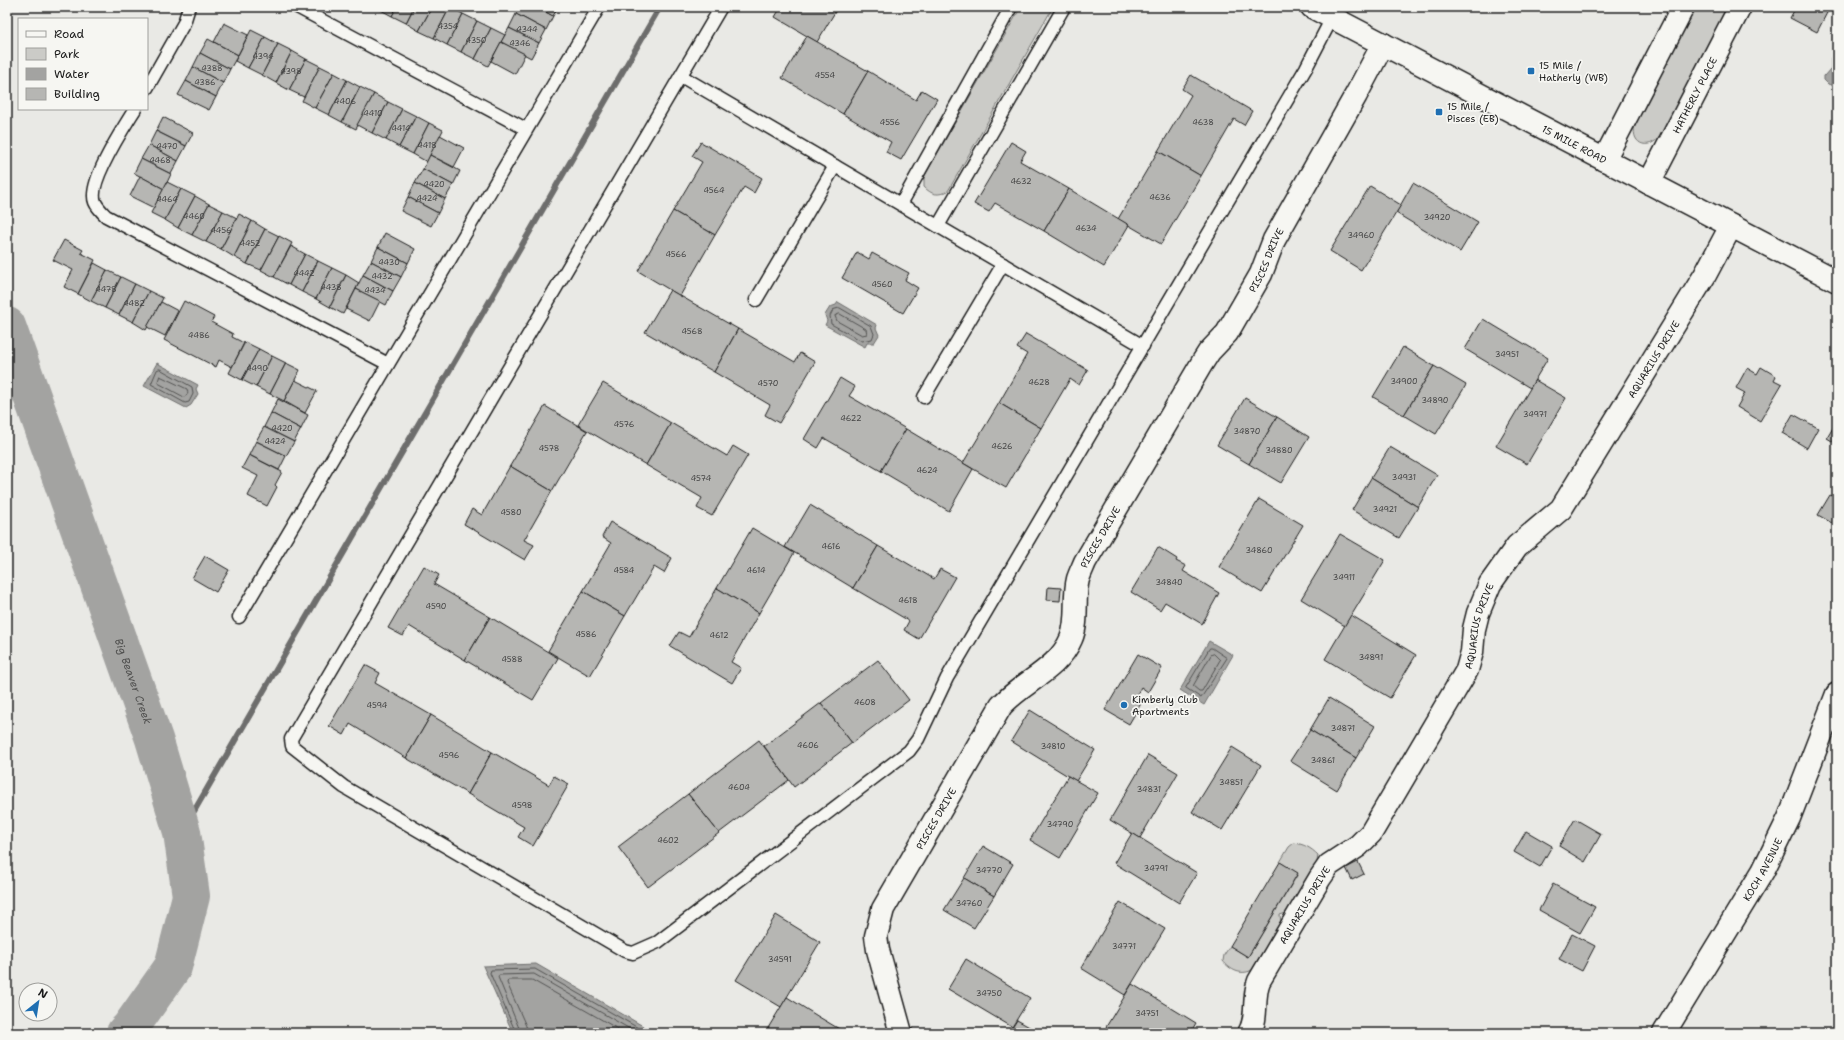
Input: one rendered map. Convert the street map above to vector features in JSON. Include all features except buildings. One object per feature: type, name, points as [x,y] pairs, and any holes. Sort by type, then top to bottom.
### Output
[{"type":"street","name":"15 MILE ROAD","points":[[1312,7],[1837,280]]},
{"type":"street","points":[[1604,160],[1683,7]]},
{"type":"street","name":"HATHERLY PLACE","points":[[1649,183],[1740,7]]},
{"type":"street","name":"PISCES DRIVE","points":[[900,1033],[878,950],[876,936],[883,909],[1001,706],[1014,693],[1056,661],[1066,648],[1073,634],[1078,580],[1085,562],[1202,363],[1209,352],[1227,333],[1254,287],[1261,274],[1274,240],[1383,44]]},
{"type":"street","name":"AQUARIUS DRIVE","points":[[1249,1033],[1254,1023],[1256,991],[1259,980],[1316,884],[1330,865],[1358,846],[1371,833],[1467,670],[1472,657],[1474,628],[1478,613],[1490,584],[1517,546],[1561,509],[1705,275],[1731,226]]},
{"type":"street","name":"KOCH AVENUE","points":[[1664,1033],[1763,871],[1789,818],[1837,694]]},
{"type":"lane","points":[[148,86],[184,22],[189,7]]},
{"type":"lane","points":[[297,7],[526,129]]},
{"type":"lane","points":[[239,617],[599,7]]},
{"type":"lane","points":[[721,7],[291,739],[292,746],[344,787],[604,939],[625,951],[633,953],[658,942],[905,756],[918,739],[947,678],[1306,68],[1332,18]]},
{"type":"lane","points":[[901,204],[1011,7]]},
{"type":"lane","points":[[938,226],[1064,7]]},
{"type":"lane","points":[[680,76],[1143,346]]},
{"type":"lane","points":[[134,110],[99,173],[94,196],[95,202],[106,216],[388,364]]},
{"type":"lane","points":[[756,300],[835,166]]},
{"type":"lane","points":[[924,397],[1003,264]]},
{"type":"green space","points":[[1021,7],[1053,7],[948,191],[941,194],[932,193],[924,187],[924,177]]},
{"type":"green space","points":[[1695,7],[1727,7],[1661,135],[1650,144],[1641,143],[1637,140],[1635,135],[1634,129],[1636,122]]},
{"type":"green space","points":[[1294,843],[1304,845],[1313,850],[1318,855],[1317,862],[1286,913],[1280,915],[1281,922],[1252,970],[1248,972],[1236,971],[1223,961],[1224,955],[1230,946],[1248,957],[1298,874],[1280,862],[1289,847]]},
{"type":"water","points":[[1837,47],[1836,87],[1828,84],[1824,80],[1824,76],[1831,68],[1831,58],[1835,52],[1834,48]]},
{"type":"water","points":[[838,302],[877,325],[876,328],[879,335],[874,343],[867,343],[865,347],[825,325],[827,321],[825,315],[830,307],[836,305]]},
{"type":"water","points":[[157,363],[198,385],[196,389],[198,394],[191,405],[186,408],[144,386]]},
{"type":"water","points":[[1209,641],[1233,655],[1204,705],[1180,690]]},
{"type":"water","points":[[536,964],[655,1033],[513,1033],[483,966]]},
{"type":"waterway","points":[[182,832],[660,7]]},
{"type":"waterway","name":"Big Beaver Creek","points":[[7,326],[154,739],[182,832],[191,896],[173,967],[125,1033]]},
{"type":"place","name":"15 Mile / Hatherly (WB)","points":[[1531,71]]},
{"type":"place","name":"15 Mile / Pisces (EB)","points":[[1439,112]]},
{"type":"place","name":"Kimberly Club Apartments","points":[[1124,705]]}]
